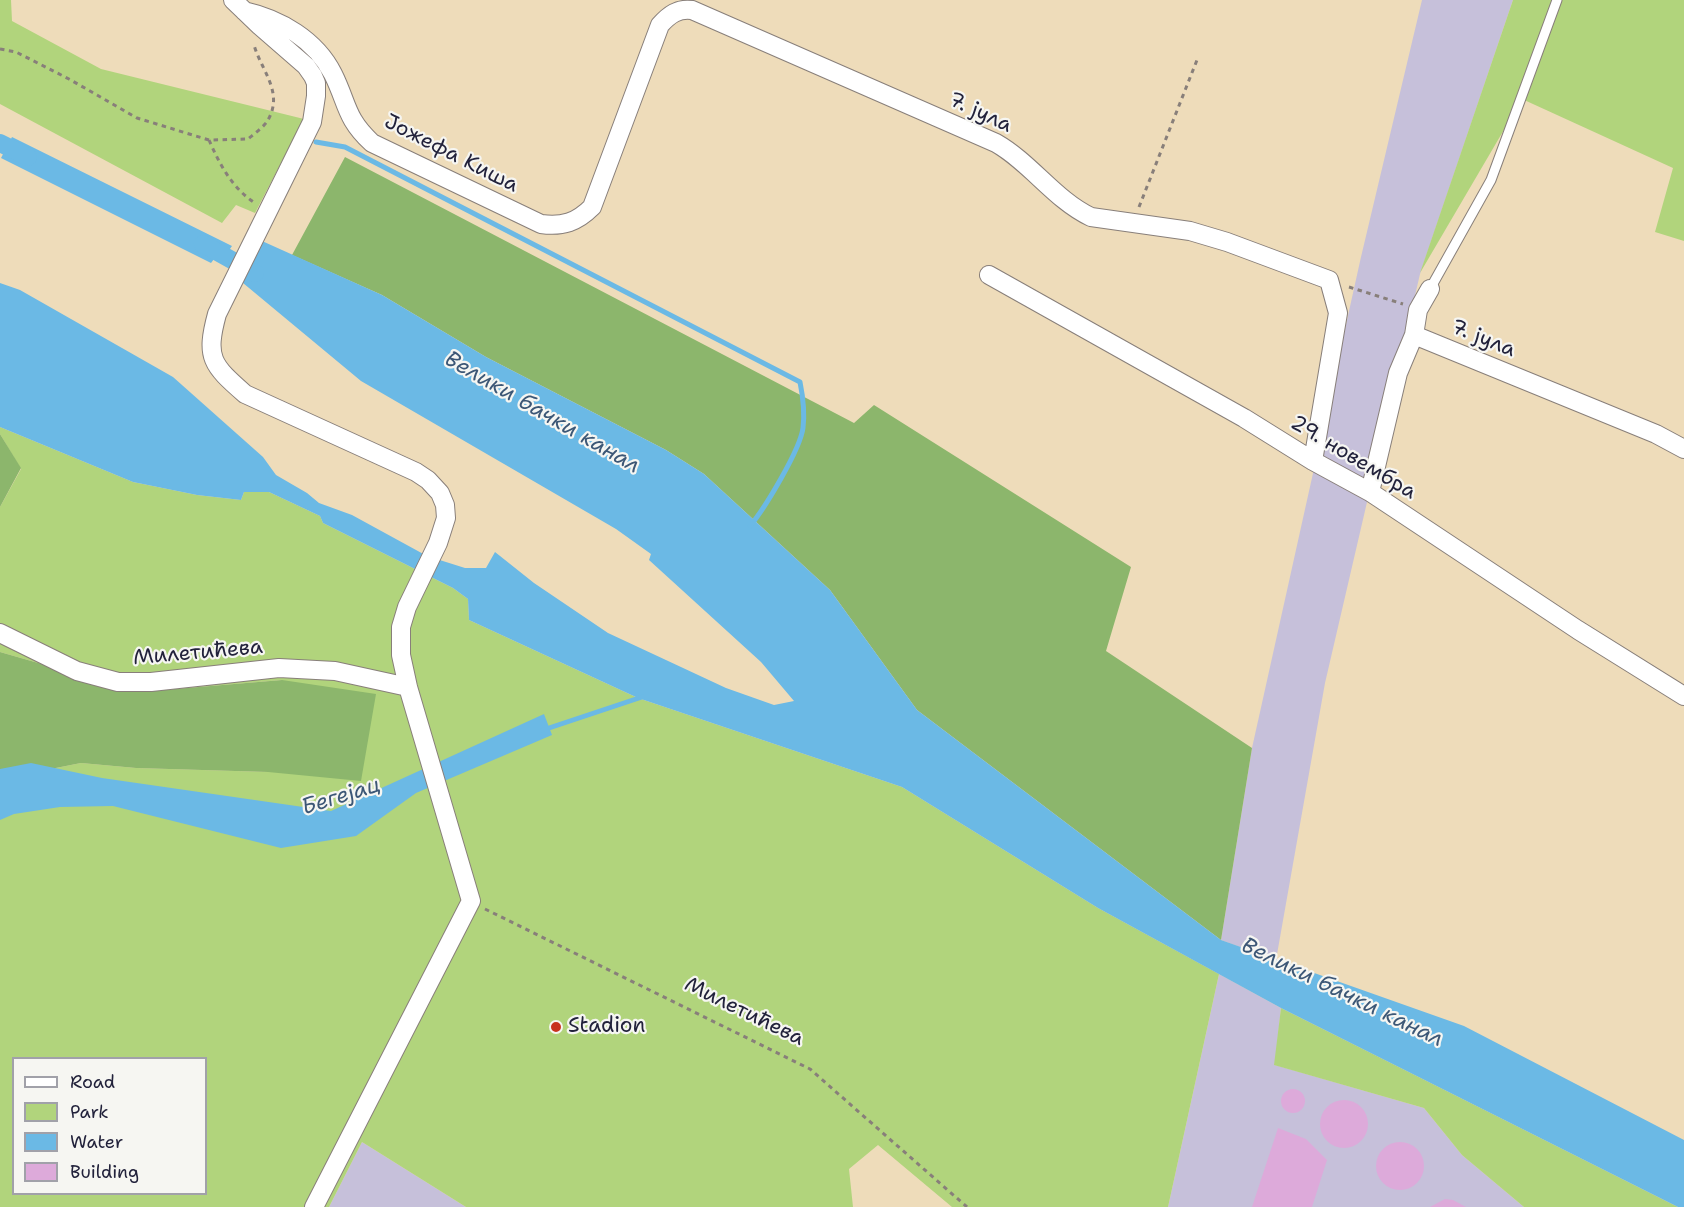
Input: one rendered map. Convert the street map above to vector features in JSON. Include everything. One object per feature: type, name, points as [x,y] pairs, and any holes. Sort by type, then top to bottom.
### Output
[{"type":"street","name":"Јожефа Киша","points":[[242,4],[306,66],[316,83],[315,108],[312,122],[217,314],[211,337],[213,360],[221,373],[245,394],[416,472],[428,480],[440,493],[446,510],[446,522],[438,543],[416,585],[404,617],[400,641],[408,687],[471,902]]},
{"type":"street","name":"Јожефа Киша","points":[[242,4],[275,20],[303,38],[315,49],[334,76],[351,119],[372,143],[541,224],[554,226]]},
{"type":"street","name":"7. јула","points":[[554,226],[574,222],[592,207],[660,25],[675,12],[685,9],[685,5],[996,143],[1010,151],[1082,213],[1101,219],[1190,231],[1227,242],[1329,280]]},
{"type":"street","name":"29. новембра","points":[[989,275],[1244,418],[1313,461],[1370,492],[1578,630],[1684,696]]},
{"type":"street","points":[[1313,461],[1338,313],[1329,280]]},
{"type":"street","points":[[1370,492],[1398,373],[1414,335],[1418,310],[1430,289]]},
{"type":"street","name":"7. јула","points":[[1414,335],[1656,434],[1684,449]]},
{"type":"street","name":"Милетићева","points":[[0,633],[77,671],[118,682],[151,682],[279,668],[335,671],[408,687]]},
{"type":"street","points":[[314,1207],[471,902]]},
{"type":"lane","points":[[1430,289],[1491,180],[1557,0]]},
{"type":"path","points":[[0,49],[16,52],[137,118],[209,140],[248,139],[268,120],[274,97],[268,75],[253,42]]},
{"type":"path","points":[[1132,223],[1197,60]]},
{"type":"path","points":[[209,140],[222,169],[245,197],[268,213]]},
{"type":"path","points":[[1329,280],[1418,310]]},
{"type":"path","name":"Милетићева","points":[[471,902],[810,1070],[967,1207]]},
{"type":"shaded area","points":[[1422,0],[1513,0],[1420,274],[1325,683],[1276,960],[1221,940],[1252,748],[1361,257]]},
{"type":"shaded area","points":[[1219,974],[1281,1008],[1275,1065],[1424,1108],[1462,1155],[1524,1207],[1168,1207]]},
{"type":"shaded area","points":[[362,1142],[466,1207],[329,1207]]},
{"type":"green space","points":[[0,0],[11,0],[12,21],[101,69],[304,119],[255,213],[236,205],[222,223],[0,104]]},
{"type":"green space","points":[[1513,0],[1684,0],[1684,241],[1655,232],[1673,168],[1522,99],[1420,273]]},
{"type":"green space","points":[[345,157],[854,423],[874,405],[1131,567],[1106,651],[1252,748],[1221,940],[917,710],[830,590],[704,474],[666,450],[486,357],[382,295],[292,255]]},
{"type":"green space","points":[[0,427],[133,482],[197,495],[241,500],[244,492],[269,492],[320,516],[323,523],[453,588],[468,599],[469,620],[638,698],[902,787],[1098,908],[1219,974],[1168,1207],[952,1207],[878,1145],[849,1169],[853,1207],[466,1207],[362,1142],[329,1207],[0,1207],[0,779],[81,763],[136,768],[268,772],[282,680],[139,692],[0,652],[0,507],[21,469],[0,434]]},
{"type":"green space","points":[[0,434],[21,468],[0,507]]},
{"type":"green space","points":[[0,652],[139,692],[282,680],[376,694],[361,781],[268,772],[136,768],[81,763],[0,779]]},
{"type":"green space","points":[[1281,1008],[1678,1207],[1524,1207],[1462,1155],[1424,1108],[1274,1065]]},
{"type":"water","points":[[12,137],[232,246],[221,262],[214,259],[211,263],[1,158]]},
{"type":"water","points":[[262,241],[382,295],[486,357],[666,450],[704,474],[830,590],[917,710],[1221,940],[1464,1026],[1684,1140],[1684,1207],[1678,1207],[1281,1008],[1098,908],[902,787],[638,698],[469,620],[468,599],[453,588],[323,523],[320,516],[269,492],[244,492],[241,500],[197,495],[133,482],[0,427],[0,283],[20,290],[173,377],[263,457],[276,475],[307,493],[319,503],[352,515],[427,556],[465,568],[486,568],[495,552],[534,583],[608,633],[726,688],[774,705],[794,701],[761,662],[649,560],[651,554],[616,529],[361,381],[243,283],[229,274]]},
{"type":"water","points":[[544,714],[552,735],[416,793],[356,836],[281,848],[113,806],[60,807],[14,814],[0,820],[0,769],[31,763],[102,778],[331,811]]},
{"type":"building","points":[[1293,1089],[1302,1092],[1305,1101],[1302,1110],[1293,1113],[1284,1110],[1281,1101],[1284,1092]]},
{"type":"building","points":[[1344,1100],[1361,1107],[1368,1124],[1361,1141],[1344,1148],[1327,1141],[1320,1124],[1327,1107]]},
{"type":"building","points":[[1278,1128],[1306,1139],[1327,1160],[1312,1207],[1252,1207]]},
{"type":"building","points":[[1395,1142],[1405,1142],[1420,1152],[1424,1166],[1420,1180],[1414,1186],[1405,1190],[1395,1190],[1380,1180],[1376,1171],[1376,1161],[1386,1146]]},
{"type":"building","points":[[1445,1199],[1453,1200],[1466,1207],[1430,1207]]},
{"type":"waterway","points":[[316,142],[345,147],[800,382],[804,416],[796,450],[750,526]]},
{"type":"waterway","name":"Велики бачки канал","points":[[0,143],[28,157]]},
{"type":"waterway","name":"Велики бачки канал","points":[[203,244],[255,273]]},
{"type":"waterway","name":"Бегејац","points":[[543,730],[642,697]]},
{"type":"place","name":"Stadion","points":[[556,1027]]}]
